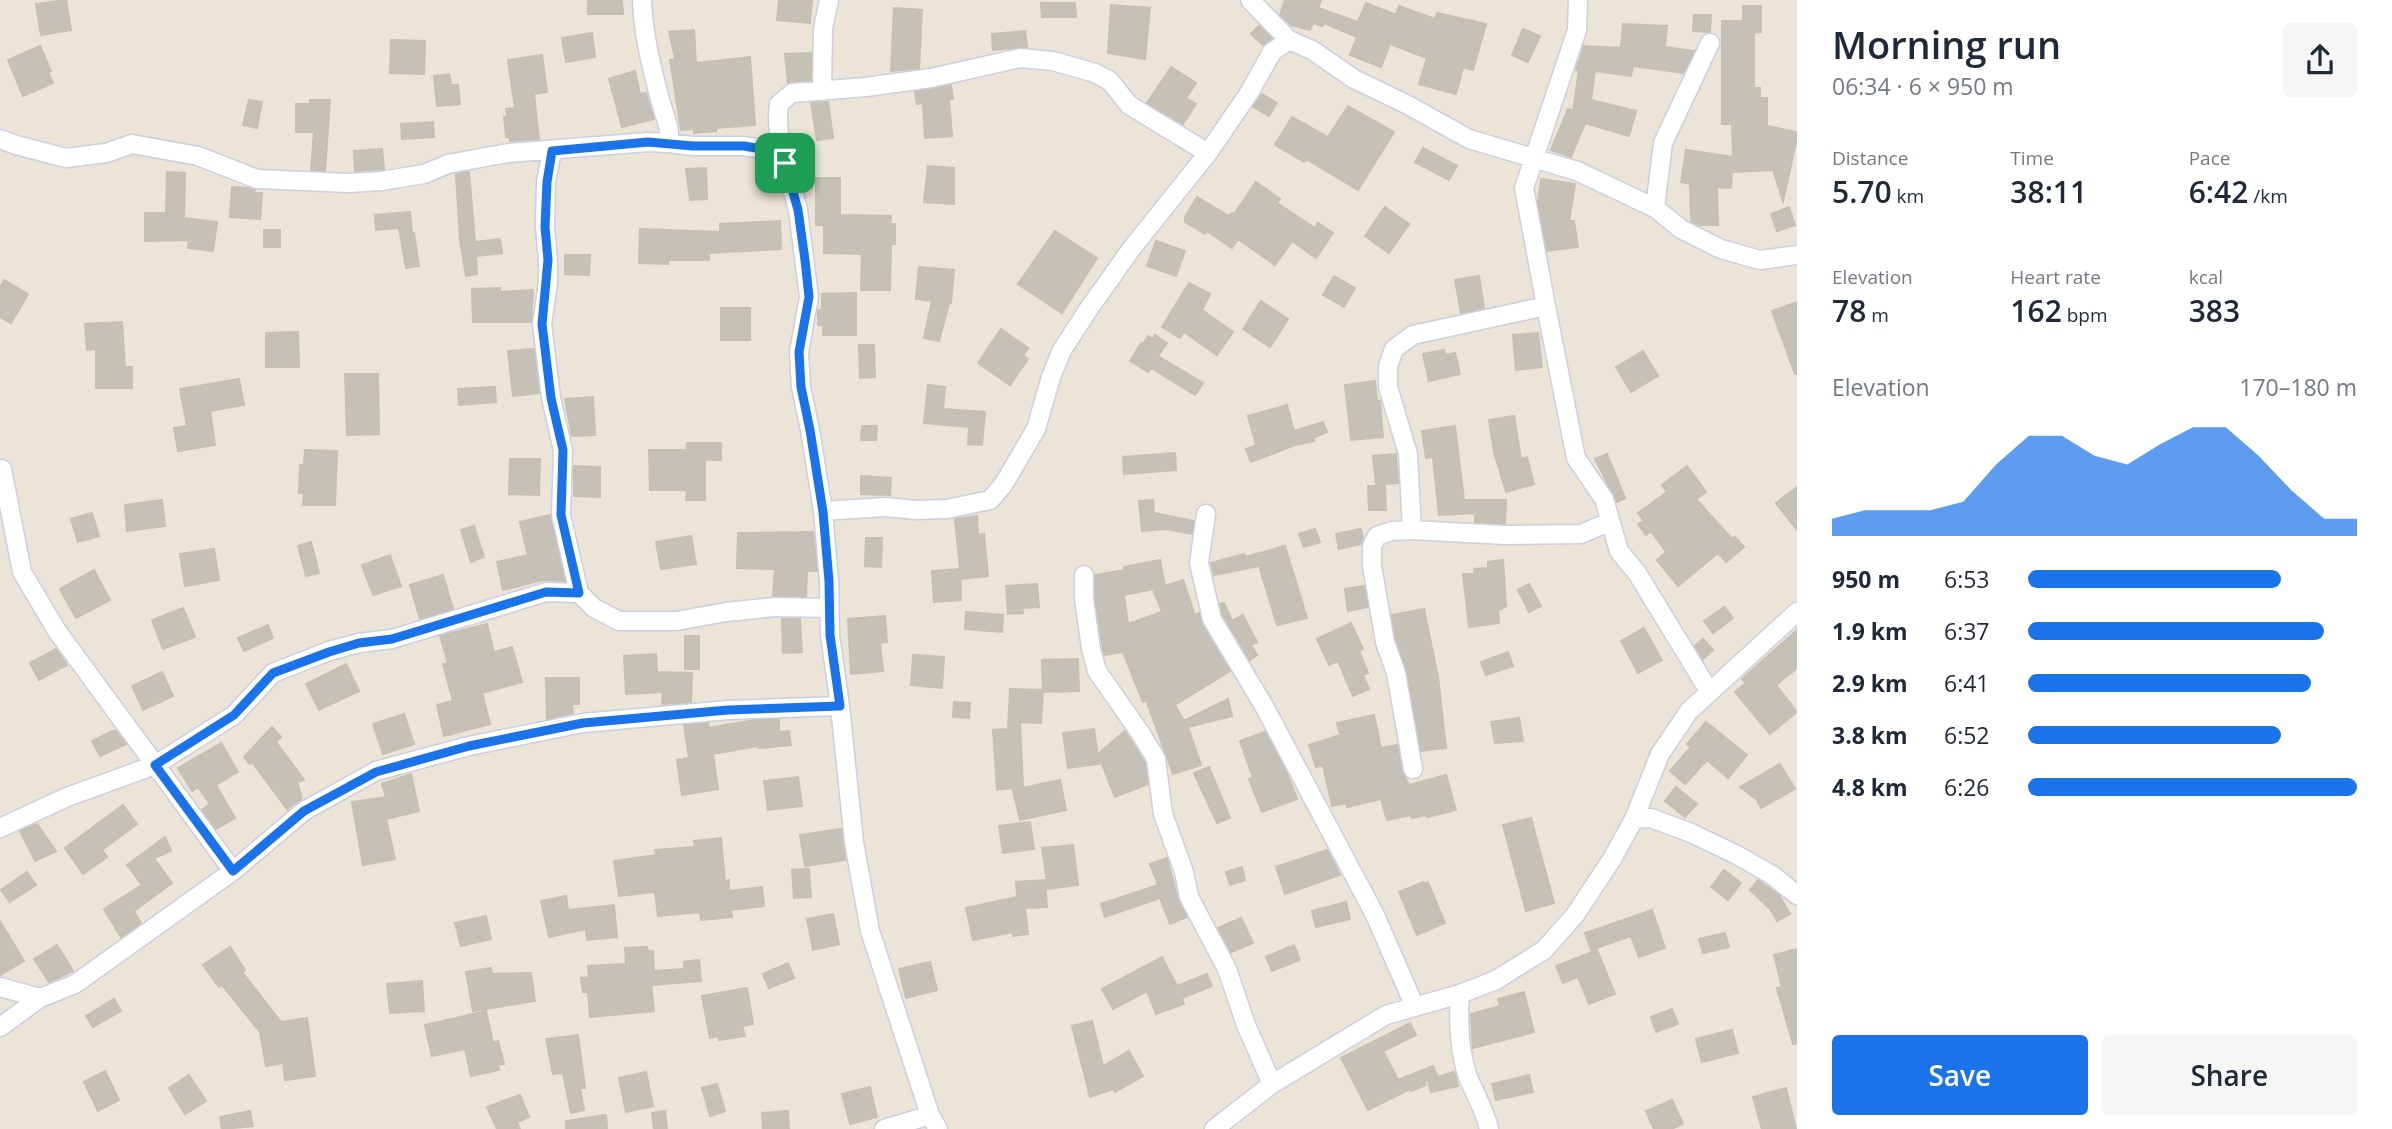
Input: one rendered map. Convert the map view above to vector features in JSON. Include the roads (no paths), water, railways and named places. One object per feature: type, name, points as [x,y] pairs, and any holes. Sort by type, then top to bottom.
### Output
[{"type":"street","points":[[642,0],[650,61],[671,130],[669,143]]},
{"type":"street","points":[[822,91],[823,29],[829,0]]},
{"type":"street","points":[[1250,0],[1289,40],[1312,50],[1354,79],[1469,139],[1577,171],[1655,208],[1681,229],[1721,249],[1760,260],[1797,255]]},
{"type":"street","points":[[1578,0],[1577,30],[1524,188],[1546,306],[1576,458],[1604,499],[1619,551],[1637,572],[1709,691]]},
{"type":"street","points":[[823,512],[885,507],[947,509],[990,500],[1003,485],[1036,429],[1062,349],[1132,248],[1208,153],[1249,93],[1272,52],[1289,40]]},
{"type":"street","points":[[1655,208],[1663,143],[1710,43]]},
{"type":"street","points":[[884,1129],[934,1122],[870,931],[854,842],[830,635],[823,512],[801,387],[799,352],[809,297],[798,210],[777,128],[779,104],[792,93],[931,78],[1020,58],[1054,61],[1095,73],[1110,81],[1129,105],[1208,153]]},
{"type":"street","points":[[0,139],[66,158],[106,153],[132,144],[158,148],[198,156],[268,181],[381,181],[424,174],[448,164],[508,153],[648,142],[693,146],[744,146],[768,150],[785,163]]},
{"type":"street","points":[[552,151],[547,182],[545,227],[548,260],[542,324],[551,398],[563,450],[561,515],[579,593],[594,607],[619,621],[677,621],[775,607],[830,608]]},
{"type":"street","points":[[1412,530],[1408,454],[1388,387],[1388,366],[1394,349],[1413,335],[1546,306]]},
{"type":"street","points":[[2,469],[22,572],[57,631],[233,871]]},
{"type":"street","points":[[1206,514],[1199,563],[1212,619],[1264,706],[1375,915],[1415,1007]]},
{"type":"street","points":[[1413,769],[1395,673],[1385,642],[1372,556],[1372,547],[1377,536],[1392,531],[1412,530],[1505,535],[1581,534],[1609,523]]},
{"type":"street","points":[[1084,575],[1084,599],[1097,671],[1142,734],[1156,759],[1163,814],[1181,862],[1189,897],[1227,969],[1246,1025],[1272,1084]]},
{"type":"street","points":[[0,828],[67,797],[155,765],[234,715],[273,673],[359,643],[392,639],[546,592],[579,593]]},
{"type":"street","points":[[1214,1129],[1272,1084],[1386,1015],[1461,994],[1496,980],[1545,950],[1575,915],[1612,859],[1634,819],[1660,754],[1689,711],[1797,612]]},
{"type":"street","points":[[0,1027],[40,998],[75,984],[233,871],[304,811],[376,772],[469,746],[583,723],[728,710],[840,706]]},
{"type":"street","points":[[1634,819],[1651,818],[1690,832],[1772,875],[1797,895]]},
{"type":"street","points":[[0,987],[40,998]]},
{"type":"street","points":[[1461,994],[1462,1052],[1469,1078],[1486,1114],[1489,1129]]}]
